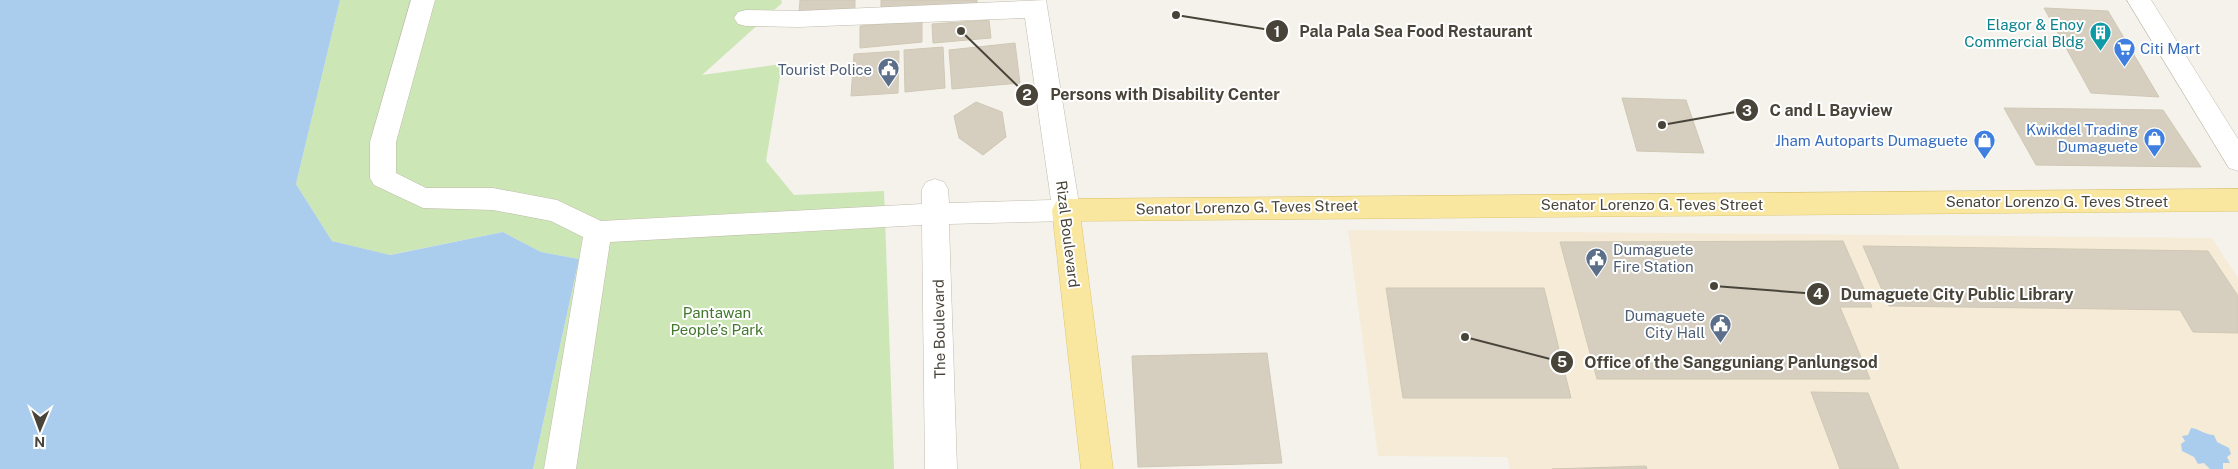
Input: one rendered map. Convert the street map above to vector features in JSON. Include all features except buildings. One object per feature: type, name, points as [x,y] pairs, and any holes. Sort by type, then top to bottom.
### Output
[{"type":"main road","name":"Senator Lorenzo G. Teves Street","points":[[1066,210],[2238,200]]},
{"type":"main road","name":"Rizal Boulevard","points":[[1066,210],[1097,469]]},
{"type":"street","points":[[423,0],[383,142],[383,178],[423,198],[493,199],[557,211],[598,232],[935,201],[1066,210]]},
{"type":"street","points":[[2139,0],[2238,161]]},
{"type":"street","points":[[746,18],[799,19],[1035,5]]},
{"type":"street","name":"Rizal Boulevard","points":[[1035,5],[1066,210]]},
{"type":"street","name":"The Boulevard","points":[[935,201],[939,300],[941,469]]},
{"type":"street","points":[[560,469],[598,232]]},
{"type":"shaded area","points":[[1348,230],[2212,238],[2238,278],[2238,469],[1510,469],[1507,457],[1378,456]]},
{"type":"green space","name":"Pantawan People’s Park","points":[[340,0],[781,0],[782,3],[702,75],[782,64],[766,161],[794,195],[884,191],[894,469],[533,469],[579,259],[541,252],[503,232],[389,255],[332,241],[296,184]]},
{"type":"water","points":[[0,0],[340,0],[296,184],[332,241],[390,255],[503,232],[541,252],[579,259],[533,469],[0,469]]},
{"type":"water","points":[[2191,428],[2214,435],[2217,442],[2229,448],[2231,454],[2227,457],[2230,463],[2223,463],[2223,469],[2210,469],[2204,463],[2198,464],[2194,457],[2182,451],[2181,444],[2185,441],[2182,436],[2188,435]]},
{"type":"place","name":"Pala Pala Sea Food Restaurant","points":[[1176,15]]},
{"type":"place","name":"Persons with Disability Center","points":[[961,31]]},
{"type":"place","name":"Elagor & Enoy Commercial Bldg","points":[[2100,52]]},
{"type":"place","name":"Citi Mart","points":[[2124,67]]},
{"type":"place","name":"Tourist Police","points":[[888,88]]},
{"type":"place","name":"C and L Bayview","points":[[1662,125]]},
{"type":"place","name":"Kwikdel Trading Dumaguete","points":[[2154,157]]},
{"type":"place","name":"Jham Autoparts Dumaguete","points":[[1984,159]]},
{"type":"place","name":"Dumaguete Fire Station","points":[[1597,277]]},
{"type":"place","name":"Dumaguete City Public Library","points":[[1714,286]]},
{"type":"place","name":"Office of the Sangguniang Panlungsod","points":[[1465,337]]},
{"type":"place","name":"Dumaguete City Hall","points":[[1721,343]]}]
